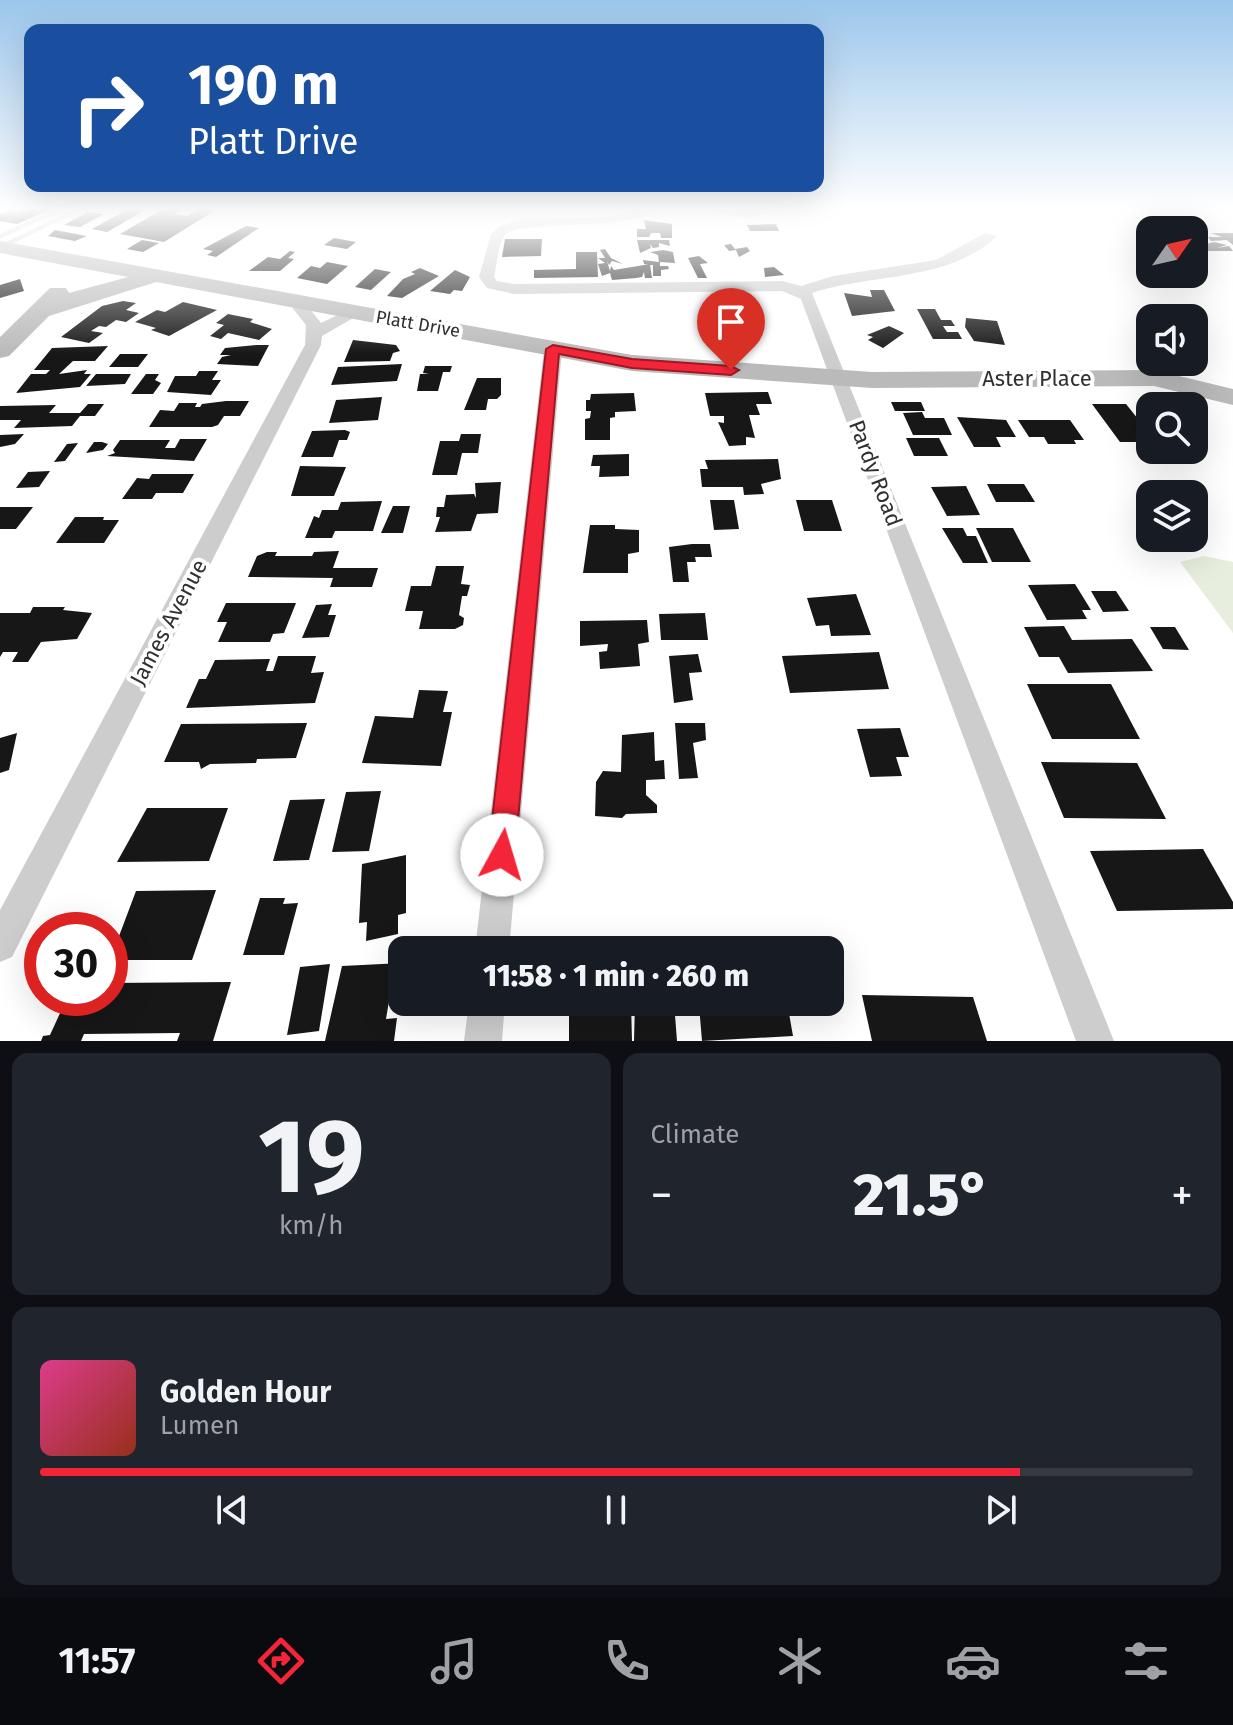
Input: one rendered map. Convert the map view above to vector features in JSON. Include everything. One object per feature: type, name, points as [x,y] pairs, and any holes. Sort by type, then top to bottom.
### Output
[{"type":"street","points":[[0,351],[43,310],[67,276],[63,257]]},
{"type":"street","name":"Platt Drive","points":[[63,257],[632,363],[838,375]]},
{"type":"street","points":[[492,257],[486,277],[492,285],[514,289],[782,286],[802,291],[822,283],[940,264],[953,257]]},
{"type":"street","points":[[43,310],[105,288],[166,277]]},
{"type":"street","name":"Pardy Road","points":[[802,291],[808,297],[1095,1041]]},
{"type":"street","points":[[295,301],[317,332],[354,313]]},
{"type":"street","name":"James Avenue","points":[[0,945],[317,332]]},
{"type":"street","points":[[493,936],[553,349]]},
{"type":"street","name":"Aster Place","points":[[838,375],[872,380],[1144,377],[1173,380],[1233,397]]},
{"type":"street","points":[[483,1041],[486,1016]]},
{"type":"green space","points":[[1204,556],[1233,562],[1233,633],[1180,562]]},
{"type":"building","points":[[268,257],[290,257],[294,259],[280,271],[249,271]]},
{"type":"building","points":[[576,257],[597,257],[598,277],[534,278],[534,270],[576,269]]},
{"type":"building","points":[[610,257],[623,264],[612,261],[609,265],[607,261],[610,271],[611,266],[614,270],[650,264],[652,278],[645,278],[644,272],[642,277],[636,278],[612,280],[610,273],[602,276],[598,264],[605,263],[598,258]]},
{"type":"building","points":[[658,257],[674,257],[675,263],[660,262],[660,266],[668,266],[669,269],[661,270],[661,276],[653,276],[653,265],[644,264],[643,260],[659,262]]},
{"type":"building","points":[[700,257],[708,263],[700,264],[707,278],[698,278],[688,258]]},
{"type":"building","points":[[327,262],[348,266],[327,284],[297,278],[311,266],[320,268]]},
{"type":"building","points":[[774,267],[784,275],[765,277],[764,268]]},
{"type":"building","points":[[420,268],[439,276],[402,298],[387,296],[403,279],[415,274],[411,272]]},
{"type":"building","points":[[375,269],[391,272],[371,290],[355,287]]},
{"type":"building","points":[[455,270],[470,277],[462,291],[454,290],[450,294],[430,291]]},
{"type":"building","points":[[20,279],[24,291],[0,298],[0,285]]},
{"type":"building","points":[[870,290],[884,290],[895,311],[852,316],[844,293],[872,297]]},
{"type":"building","points":[[123,301],[136,303],[126,310],[139,313],[126,322],[116,320],[106,327],[99,326],[91,331],[103,333],[89,343],[61,337],[102,306]]},
{"type":"building","points":[[183,302],[217,310],[169,336],[151,330],[156,328],[135,322],[157,310],[165,312]]},
{"type":"building","points":[[917,309],[935,309],[941,320],[951,320],[955,326],[943,326],[947,332],[958,332],[962,339],[933,339]]},
{"type":"building","points":[[228,314],[253,319],[250,322],[272,329],[259,340],[228,333],[221,339],[210,336],[224,325],[216,323]]},
{"type":"building","points":[[966,318],[997,321],[1005,345],[974,341],[965,327]]},
{"type":"building","points":[[889,326],[904,333],[883,348],[868,340],[873,337],[867,335]]},
{"type":"building","points":[[353,340],[396,345],[400,351],[393,353],[390,361],[344,362]]},
{"type":"building","points":[[269,345],[258,366],[217,364],[222,357],[231,355],[220,355],[225,348]]},
{"type":"building","points":[[108,346],[95,361],[73,361],[59,374],[87,370],[84,374],[91,374],[80,387],[16,393],[31,374],[46,374],[50,370],[34,370],[52,348]]},
{"type":"building","points":[[120,354],[148,354],[138,367],[109,367]]},
{"type":"building","points":[[402,364],[397,381],[331,385],[338,367]]},
{"type":"building","points":[[425,366],[452,366],[450,372],[443,372],[438,391],[417,391],[420,374],[429,374],[423,373]]},
{"type":"building","points":[[199,371],[218,371],[212,380],[221,380],[211,395],[167,392],[175,376],[196,376]]},
{"type":"building","points":[[96,374],[131,374],[125,384],[86,386]]},
{"type":"building","points":[[146,374],[159,374],[155,380],[161,383],[153,394],[131,394]]},
{"type":"building","points":[[477,378],[501,378],[501,395],[497,399],[488,399],[486,410],[464,410]]},
{"type":"building","points":[[768,392],[772,404],[756,404],[760,415],[749,415],[755,438],[746,437],[746,445],[729,446],[718,422],[724,423],[724,416],[710,416],[705,393]]},
{"type":"building","points":[[634,393],[636,411],[615,412],[615,417],[610,418],[610,440],[585,440],[585,419],[590,418],[591,411],[586,411],[586,400],[590,400],[591,394]]},
{"type":"building","points":[[382,397],[378,420],[329,423],[336,400]]},
{"type":"building","points":[[249,401],[240,416],[224,416],[218,425],[212,427],[149,427],[160,410],[174,411],[179,403],[197,403],[195,407],[200,407],[202,404]]},
{"type":"building","points":[[891,402],[921,402],[925,411],[895,411]]},
{"type":"building","points":[[88,404],[104,404],[95,416],[80,416],[72,426],[14,428],[21,420],[0,420],[0,406],[56,405],[49,413],[80,413]]},
{"type":"building","points":[[1092,404],[1126,404],[1136,416],[1136,442],[1120,442]]},
{"type":"building","points":[[922,412],[925,418],[944,418],[952,435],[913,435],[903,413]]},
{"type":"building","points":[[957,417],[1006,420],[1016,437],[996,437],[1001,447],[974,447]]},
{"type":"building","points":[[1018,420],[1070,420],[1084,440],[1074,440],[1076,444],[1048,444],[1044,437],[1029,437]]},
{"type":"building","points":[[312,431],[350,432],[347,440],[339,440],[333,457],[301,457]]},
{"type":"building","points":[[24,434],[15,444],[0,447],[0,435]]},
{"type":"building","points":[[461,434],[481,434],[478,453],[462,453],[457,475],[432,475],[440,441],[459,441]]},
{"type":"building","points":[[906,438],[939,438],[948,456],[914,456]]},
{"type":"building","points":[[180,439],[207,439],[194,461],[107,456],[115,453],[113,450],[120,440],[170,440],[165,448],[175,448]]},
{"type":"building","points":[[94,442],[108,444],[103,450],[86,453]]},
{"type":"building","points":[[78,443],[65,461],[54,462],[67,444]]},
{"type":"building","points":[[629,454],[629,476],[599,477],[600,466],[591,466],[593,455]]},
{"type":"building","points":[[778,459],[781,479],[761,484],[764,494],[744,495],[743,487],[702,487],[700,469],[708,469],[705,460]]},
{"type":"building","points":[[300,466],[346,467],[334,496],[291,496]]},
{"type":"building","points":[[50,471],[39,487],[16,488],[28,472]]},
{"type":"building","points":[[152,474],[194,474],[183,493],[156,493],[152,499],[122,499],[137,478],[149,479]]},
{"type":"building","points":[[501,482],[498,513],[477,514],[471,531],[435,532],[440,517],[436,517],[437,507],[444,507],[446,495],[474,494],[476,498],[475,483]]},
{"type":"building","points":[[987,484],[1024,484],[1035,502],[996,502]]},
{"type":"building","points":[[966,486],[980,515],[947,516],[931,487]]},
{"type":"building","points":[[710,500],[734,500],[739,529],[714,530]]},
{"type":"building","points":[[796,500],[832,500],[842,531],[804,531]]},
{"type":"building","points":[[382,501],[373,531],[335,531],[332,538],[305,538],[314,516],[319,518],[322,510],[338,510],[341,502]]},
{"type":"building","points":[[393,506],[410,506],[403,533],[381,533]]},
{"type":"building","points":[[0,507],[33,507],[16,529],[0,529]]},
{"type":"building","points":[[75,517],[119,520],[104,543],[56,543]]},
{"type":"building","points":[[590,525],[615,525],[615,529],[639,530],[639,552],[628,554],[628,573],[583,573]]},
{"type":"building","points":[[942,528],[963,528],[967,536],[976,536],[988,563],[963,563]]},
{"type":"building","points":[[976,528],[1013,528],[1031,562],[992,562]]},
{"type":"building","points":[[710,544],[712,557],[695,557],[696,562],[687,562],[689,582],[673,582],[669,547]]},
{"type":"building","points":[[339,551],[333,568],[378,568],[372,587],[330,587],[333,578],[248,577],[257,556],[267,552],[277,552],[275,556],[312,556],[314,552]]},
{"type":"building","points":[[436,566],[464,566],[461,584],[470,585],[467,596],[462,596],[459,615],[464,618],[463,625],[455,629],[419,629],[423,611],[405,611],[411,586],[431,586]]},
{"type":"building","points":[[1075,584],[1091,610],[1082,610],[1087,619],[1047,620],[1028,585]]},
{"type":"building","points":[[1091,591],[1116,591],[1129,611],[1103,612]]},
{"type":"building","points":[[856,594],[871,635],[831,636],[829,625],[816,626],[807,598]]},
{"type":"building","points":[[226,603],[296,603],[284,633],[273,634],[270,642],[218,642],[227,622],[217,622]]},
{"type":"building","points":[[332,604],[328,615],[336,615],[329,637],[302,638],[316,605]]},
{"type":"building","points":[[33,607],[65,607],[63,610],[92,613],[77,639],[41,642],[28,662],[12,662],[18,652],[3,652],[0,657],[0,613],[30,613]]},
{"type":"building","points":[[705,613],[708,640],[661,640],[659,614]]},
{"type":"building","points":[[647,620],[649,642],[638,644],[640,666],[600,669],[599,652],[607,651],[608,644],[580,646],[580,621]]},
{"type":"building","points":[[1064,626],[1072,640],[1132,639],[1153,671],[1068,673],[1059,657],[1039,657],[1024,627]]},
{"type":"building","points":[[1150,627],[1175,627],[1189,650],[1163,649]]},
{"type":"building","points":[[879,652],[889,689],[790,693],[782,656]]},
{"type":"building","points":[[698,654],[702,672],[689,673],[693,700],[674,703],[669,656]]},
{"type":"building","points":[[278,656],[316,656],[311,673],[324,672],[315,703],[186,708],[199,679],[206,679],[215,660],[270,659],[266,671],[273,671]]},
{"type":"building","points":[[1027,684],[1111,684],[1140,739],[1052,739]]},
{"type":"building","points":[[419,690],[448,691],[443,712],[452,712],[441,766],[362,763],[375,716],[413,718]]},
{"type":"building","points":[[307,723],[296,758],[210,764],[201,769],[199,762],[164,762],[181,724]]},
{"type":"building","points":[[675,723],[705,723],[706,740],[693,743],[698,778],[679,779]]},
{"type":"building","points":[[900,728],[909,757],[896,757],[902,776],[870,777],[857,729]]},
{"type":"building","points":[[654,732],[655,761],[664,760],[665,779],[646,780],[646,795],[657,805],[657,813],[626,814],[622,818],[595,816],[596,782],[603,771],[621,772],[622,735]]},
{"type":"building","points":[[17,733],[9,770],[0,773],[0,738]]},
{"type":"building","points":[[1041,762],[1137,763],[1166,819],[1064,818]]},
{"type":"building","points":[[381,791],[369,851],[332,852],[346,792]]},
{"type":"building","points":[[325,799],[309,860],[273,861],[290,800]]},
{"type":"building","points":[[147,808],[228,808],[209,861],[117,862]]},
{"type":"building","points":[[1203,849],[1233,902],[1233,909],[1117,911],[1090,851]]},
{"type":"building","points":[[406,855],[406,913],[398,915],[398,934],[366,941],[367,922],[359,923],[362,864]]},
{"type":"building","points":[[216,890],[192,960],[128,960],[128,912],[136,891]]},
{"type":"building","points":[[260,898],[285,898],[283,904],[298,903],[284,955],[243,955]]},
{"type":"building","points":[[330,964],[319,1031],[287,1035],[300,967]]},
{"type":"building","points":[[388,964],[386,1019],[397,1018],[394,1041],[325,1041],[342,966]]},
{"type":"building","points":[[231,982],[213,1041],[177,1041],[180,1033],[84,1034],[81,1041],[41,1041],[43,1036],[50,1035],[59,1016],[128,1016],[128,983]]},
{"type":"building","points":[[862,995],[973,997],[987,1041],[872,1041]]},
{"type":"building","points":[[569,1016],[631,1016],[632,1041],[569,1041]]},
{"type":"building","points":[[635,1016],[675,1016],[677,1041],[634,1041]]},
{"type":"building","points":[[700,1016],[789,1016],[793,1036],[702,1041]]},
{"type":"route","points":[[502,855],[553,349],[632,363],[731,370]]}]
